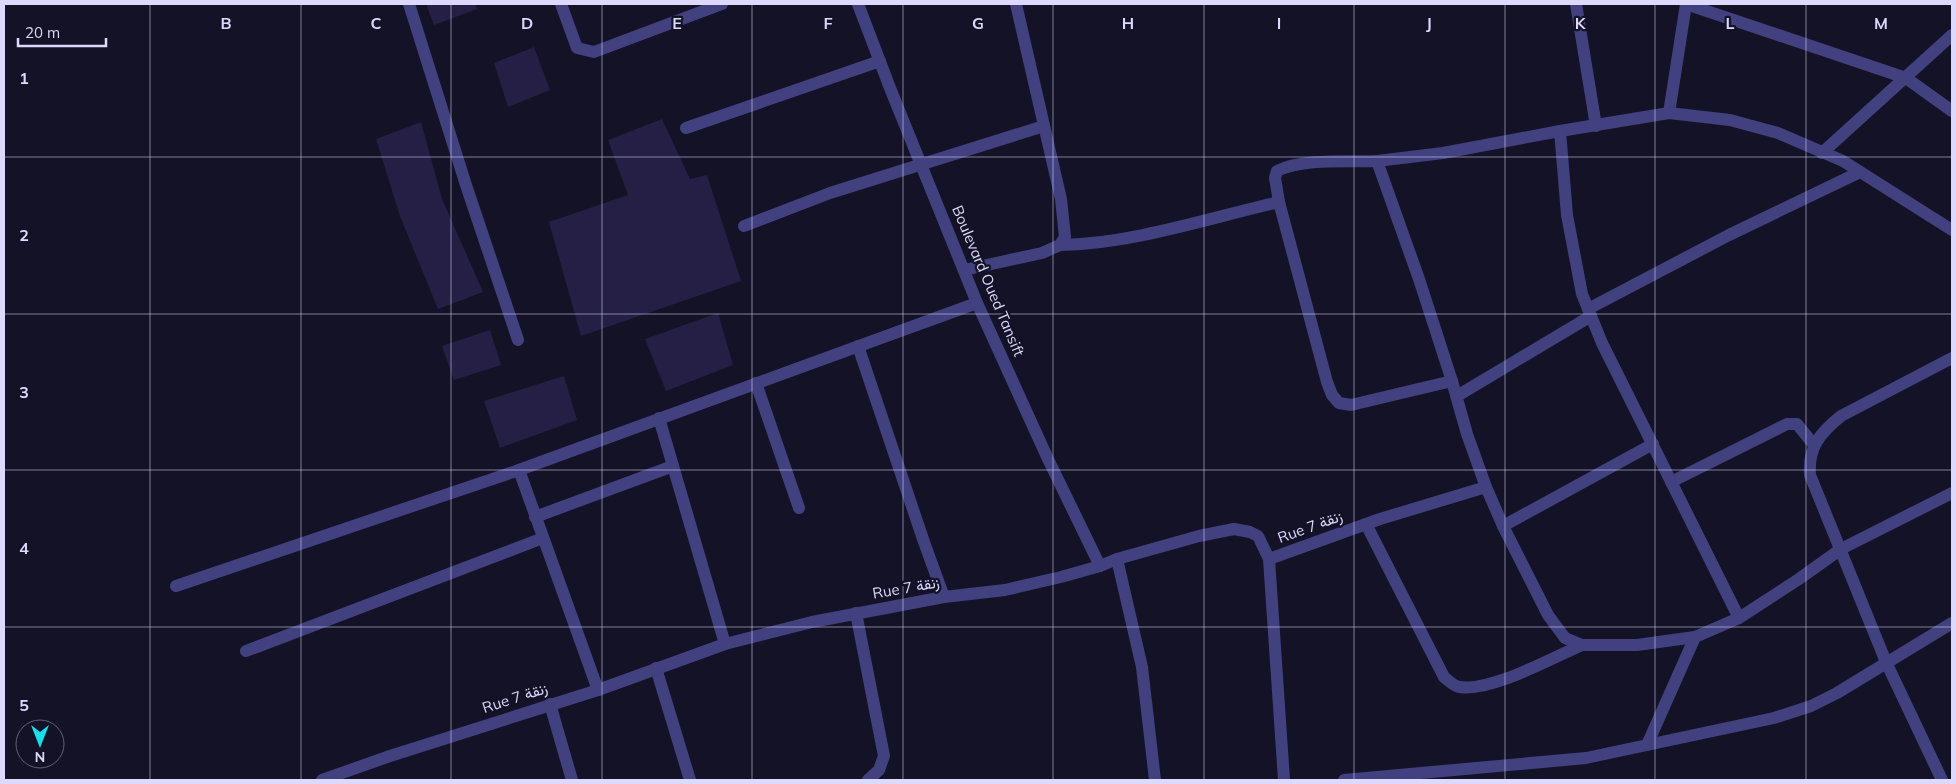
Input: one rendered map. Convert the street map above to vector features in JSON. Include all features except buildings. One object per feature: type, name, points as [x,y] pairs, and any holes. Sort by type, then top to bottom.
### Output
[{"type":"street","points":[[409,4],[449,133],[518,340]]},
{"type":"street","points":[[561,4],[577,48],[594,52],[722,4]]},
{"type":"street","name":"Boulevard Oued Tansift","points":[[858,4],[977,303],[1048,459],[1100,566]]},
{"type":"street","points":[[1016,4],[1064,217],[1065,237],[1060,245]]},
{"type":"street","points":[[1576,4],[1596,126]]},
{"type":"street","points":[[1669,113],[1686,4],[1906,78],[1952,111]]},
{"type":"street","points":[[1822,153],[1952,35]]},
{"type":"street","points":[[686,128],[880,61]]},
{"type":"street","points":[[1452,381],[1351,405],[1339,404],[1332,395],[1320,360],[1279,202],[1275,178],[1277,171],[1284,167],[1320,163],[1377,162],[1444,153],[1669,113],[1730,120],[1778,133],[1843,162],[1952,230]]},
{"type":"street","points":[[744,226],[830,192],[1044,126]]},
{"type":"street","points":[[1560,131],[1567,215],[1582,294],[1602,343],[1739,618]]},
{"type":"street","points":[[1377,162],[1419,279],[1457,396],[1467,434],[1486,487],[1503,526],[1548,615],[1565,638],[1582,645]]},
{"type":"street","points":[[1457,396],[1590,313],[1729,235],[1860,172]]},
{"type":"street","points":[[964,270],[1042,253],[1060,245],[1083,244],[1159,230],[1279,202]]},
{"type":"street","points":[[176,586],[519,470],[977,303]]},
{"type":"street","points":[[858,346],[944,597]]},
{"type":"street","points":[[1941,780],[1886,662],[1810,475],[1809,462],[1814,445],[1825,429],[1841,416],[1952,358]]},
{"type":"street","points":[[756,383],[799,508]]},
{"type":"street","points":[[659,418],[725,644]]},
{"type":"street","points":[[1671,482],[1787,424],[1797,424],[1814,445]]},
{"type":"street","points":[[1503,526],[1653,444]]},
{"type":"street","points":[[535,517],[673,466]]},
{"type":"street","points":[[519,470],[598,690]]},
{"type":"street","name":"Rue 7 زنقة","points":[[322,780],[550,704],[598,690],[725,644],[812,622],[944,597],[1006,590],[1061,578],[1117,559],[1199,536],[1234,529],[1250,532],[1258,536],[1269,559],[1366,524],[1486,487]]},
{"type":"street","points":[[1366,524],[1444,677],[1458,687],[1474,688],[1501,680],[1582,645],[1637,644],[1695,637],[1739,618],[1841,549],[1952,493]]},
{"type":"street","points":[[246,651],[543,538]]},
{"type":"street","points":[[1117,559],[1142,667],[1155,780]]},
{"type":"street","points":[[1269,559],[1284,780]]},
{"type":"street","points":[[856,613],[884,756],[879,770],[868,780]]},
{"type":"street","points":[[1344,780],[1586,758],[1774,718],[1811,706],[1837,693],[1952,623]]},
{"type":"street","points":[[1647,745],[1695,637]]},
{"type":"street","points":[[656,668],[690,780]]},
{"type":"street","points":[[550,704],[572,780]]}]
